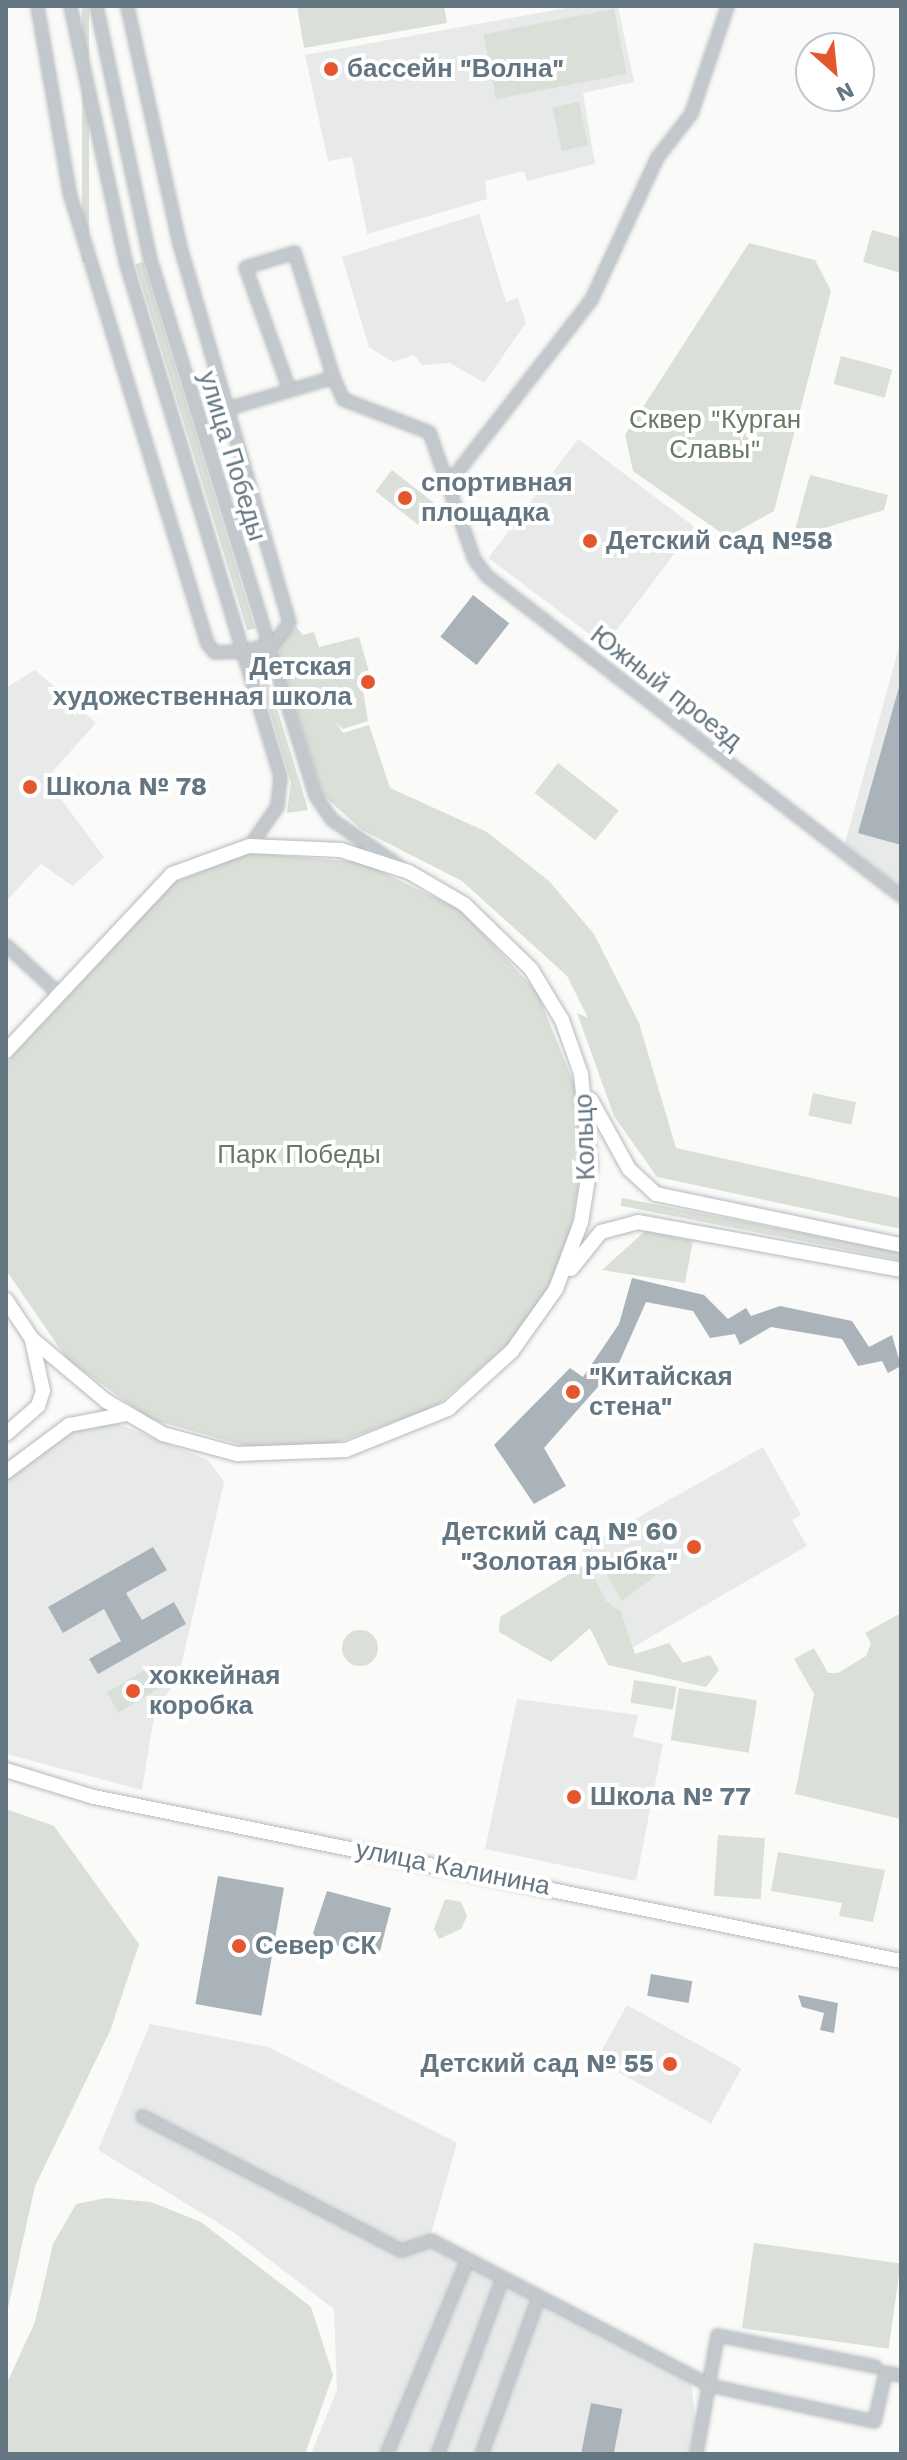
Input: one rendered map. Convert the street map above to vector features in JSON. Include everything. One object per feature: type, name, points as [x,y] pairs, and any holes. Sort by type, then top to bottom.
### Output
[{"type":"main road","name":"Кольцо","points":[[6,1051],[20,1031],[172,874],[249,846],[328,848],[409,872],[464,904],[531,969],[562,1020],[581,1074],[590,1166],[581,1222],[556,1289],[473,1391],[377,1442],[301,1456],[237,1454],[184,1442],[127,1414],[32,1339],[6,1300]]},
{"type":"main road","points":[[6,1041],[20,1031]]},
{"type":"main road","points":[[581,1074],[616,1149],[656,1194],[901,1245]]},
{"type":"main road","points":[[556,1289],[589,1244],[607,1228],[638,1222],[901,1270]]},
{"type":"main road","points":[[6,1434],[38,1406],[43,1391],[32,1339]]},
{"type":"main road","points":[[6,1472],[69,1425],[127,1414]]},
{"type":"main road","name":"улица Калинина","points":[[6,1770],[94,1797],[901,1961]]},
{"type":"street","points":[[37,6],[69,192],[211,648],[243,651],[266,645],[289,622],[179,243],[127,6]]},
{"type":"street","name":"улица Победы","points":[[70,6],[126,264],[280,776],[277,806],[249,846]]},
{"type":"street","name":"улица Победы","points":[[96,6],[149,256],[266,645],[315,795],[331,819],[409,872]]},
{"type":"street","points":[[448,483],[591,299],[657,157],[691,113],[727,6]]},
{"type":"street","points":[[228,408],[333,377],[294,252],[245,267],[289,389]]},
{"type":"street","name":"Южный проезд","points":[[333,377],[343,399],[429,432],[475,564],[487,576],[901,896]]},
{"type":"street","points":[[6,945],[58,993]]},
{"type":"street","points":[[142,2116],[401,2250],[431,2240],[709,2385],[874,2421],[885,2372],[901,2375]]},
{"type":"street","points":[[386,2454],[467,2259]]},
{"type":"street","points":[[437,2454],[502,2278]]},
{"type":"street","points":[[481,2454],[538,2297]]},
{"type":"street","points":[[696,2454],[717,2335],[875,2366]]},
{"type":"shaded area","points":[[577,6],[618,6],[634,82],[583,93],[595,164],[527,181],[524,171],[485,181],[487,199],[367,234],[352,157],[328,161],[305,55]]},
{"type":"shaded area","points":[[479,214],[506,302],[518,298],[526,323],[484,383],[450,363],[422,365],[414,355],[393,362],[369,347],[342,257]]},
{"type":"shaded area","name":"Детский сад №58","points":[[578,439],[695,527],[605,646],[488,558]]},
{"type":"shaded area","points":[[901,640],[901,888],[845,843]]},
{"type":"shaded area","name":"Школа № 78","points":[[35,670],[96,723],[46,779],[104,857],[73,886],[41,864],[6,901],[6,688]]},
{"type":"shaded area","points":[[111,1421],[208,1460],[224,1482],[178,1679],[155,1710],[142,1790],[6,1754],[6,1477],[72,1431]]},
{"type":"shaded area","name":"Детский сад № 60 \"Золотая рыбка\"","points":[[763,1447],[801,1515],[792,1520],[807,1546],[630,1649],[583,1566],[582,1549]]},
{"type":"shaded area","name":"Школа № 77","points":[[517,1699],[638,1715],[633,1737],[663,1744],[636,1881],[485,1849]]},
{"type":"shaded area","name":"Детский сад № 55","points":[[627,2005],[742,2069],[711,2124],[596,2060]]},
{"type":"shaded area","points":[[150,2024],[268,2047],[457,2143],[431,2234],[690,2373],[696,2422],[690,2454],[311,2454],[337,2390],[334,2309],[233,2232],[98,2150]]},
{"type":"green space","points":[[82,6],[89,6],[89,262],[82,262]]},
{"type":"green space","points":[[297,6],[444,6],[447,23],[304,48]]},
{"type":"green space","points":[[614,9],[627,74],[496,99],[483,34]]},
{"type":"green space","points":[[579,102],[588,145],[562,151],[553,108]]},
{"type":"green space","points":[[872,230],[901,238],[901,273],[863,262]]},
{"type":"green space","name":"Сквер \"Курган Славы\"","points":[[749,243],[815,260],[831,291],[774,511],[727,537],[633,471],[625,435]]},
{"type":"green space","points":[[143,262],[255,628],[247,631],[135,264]]},
{"type":"green space","points":[[841,356],[892,370],[885,398],[833,384]]},
{"type":"green space","name":"спортивная площадка","points":[[392,470],[435,503],[418,525],[375,491]]},
{"type":"green space","points":[[810,475],[888,495],[884,510],[808,533],[795,530]]},
{"type":"green space","points":[[296,627],[303,635],[314,632],[319,647],[359,637],[370,675],[361,677],[368,721],[343,729],[336,723],[343,733],[369,725],[390,788],[487,832],[549,881],[594,934],[639,1023],[676,1148],[901,1198],[901,1229],[657,1177],[614,1116],[577,1013],[588,1018],[567,976],[462,881],[362,830],[322,794],[277,644]]},
{"type":"green space","points":[[265,670],[308,810],[287,813],[291,782],[258,672]]},
{"type":"green space","points":[[558,763],[619,810],[595,840],[535,793]]},
{"type":"green space","name":"Парк Победы","points":[[247,853],[361,862],[461,910],[537,992],[577,1091],[583,1158],[570,1235],[545,1294],[514,1339],[435,1407],[328,1446],[256,1449],[150,1419],[67,1359],[6,1270],[6,1063],[173,883]]},
{"type":"green space","points":[[813,1093],[856,1102],[851,1125],[808,1115]]},
{"type":"green space","points":[[622,1198],[901,1252],[899,1260],[620,1206]]},
{"type":"green space","points":[[645,1231],[693,1241],[685,1283],[602,1270]]},
{"type":"green space","points":[[662,1550],[670,1565],[622,1601],[600,1563]]},
{"type":"green space","points":[[587,1563],[606,1601],[621,1612],[635,1654],[669,1643],[683,1663],[710,1655],[719,1670],[706,1687],[608,1665],[590,1628],[551,1662],[499,1632],[500,1617]]},
{"type":"green space","points":[[901,1613],[901,1819],[795,1794],[814,1694],[794,1659],[814,1648],[828,1673],[838,1673],[866,1656],[871,1643],[865,1633]]},
{"type":"green space","points":[[360,1630],[373,1635],[378,1648],[373,1661],[360,1666],[347,1661],[342,1648],[347,1635]]},
{"type":"green space","name":"хоккейная коробка","points":[[148,1668],[160,1688],[119,1712],[107,1693]]},
{"type":"green space","points":[[634,1680],[676,1687],[673,1709],[630,1703]]},
{"type":"green space","points":[[679,1688],[757,1700],[749,1753],[671,1740]]},
{"type":"green space","points":[[6,1809],[54,1826],[139,1944],[110,2031],[35,2186],[6,2317]]},
{"type":"green space","points":[[718,1835],[765,1838],[761,1899],[714,1896]]},
{"type":"green space","points":[[778,1852],[885,1870],[873,1922],[839,1916],[842,1903],[771,1891]]},
{"type":"green space","points":[[445,1899],[461,1902],[467,1916],[461,1929],[439,1939],[434,1929]]},
{"type":"green space","points":[[106,2198],[151,2202],[201,2222],[311,2307],[333,2375],[305,2454],[6,2454],[6,2385],[35,2322],[53,2244],[76,2204]]},
{"type":"green space","points":[[754,2243],[901,2264],[889,2349],[742,2328]]},
{"type":"building","points":[[473,595],[509,623],[477,665],[440,637]]},
{"type":"building","points":[[901,680],[901,845],[858,833]]},
{"type":"building","name":"\"Китайская стена\"","points":[[632,1278],[704,1295],[728,1319],[746,1308],[751,1316],[780,1306],[852,1321],[869,1347],[892,1335],[901,1366],[888,1373],[882,1361],[858,1366],[842,1339],[771,1327],[740,1345],[735,1334],[710,1338],[693,1311],[646,1302],[619,1363],[544,1448],[566,1486],[534,1504],[494,1445],[570,1368],[583,1377],[619,1324]]},
{"type":"building","points":[[153,1547],[167,1570],[126,1593],[142,1620],[174,1602],[186,1624],[98,1674],[89,1659],[121,1641],[104,1609],[63,1633],[48,1607]]},
{"type":"building","name":"Север СК","points":[[218,1876],[284,1888],[261,2016],[195,2004]]},
{"type":"building","points":[[327,1891],[391,1908],[379,1955],[318,1941],[313,1933]]},
{"type":"building","points":[[651,1974],[692,1981],[689,2003],[647,1996]]},
{"type":"building","points":[[798,1995],[838,2003],[834,2033],[820,2030],[824,2013],[802,2007]]},
{"type":"building","points":[[591,2403],[622,2409],[614,2454],[581,2454]]},
{"type":"place","name":"бассейн \"Волна\"","points":[[331,69]]},
{"type":"place","name":"спортивная площадка","points":[[405,498]]},
{"type":"place","name":"Детский сад №58","points":[[590,541]]},
{"type":"place","name":"Детская художественная школа","points":[[368,682]]},
{"type":"place","name":"Школа № 78","points":[[30,787]]},
{"type":"place","name":"\"Китайская стена\"","points":[[573,1392]]},
{"type":"place","name":"Детский сад № 60 \"Золотая рыбка\"","points":[[694,1547]]},
{"type":"place","name":"хоккейная коробка","points":[[133,1691]]},
{"type":"place","name":"Школа № 77","points":[[574,1797]]},
{"type":"place","name":"Север СК","points":[[239,1946]]},
{"type":"place","name":"Детский сад № 55","points":[[670,2064]]}]
